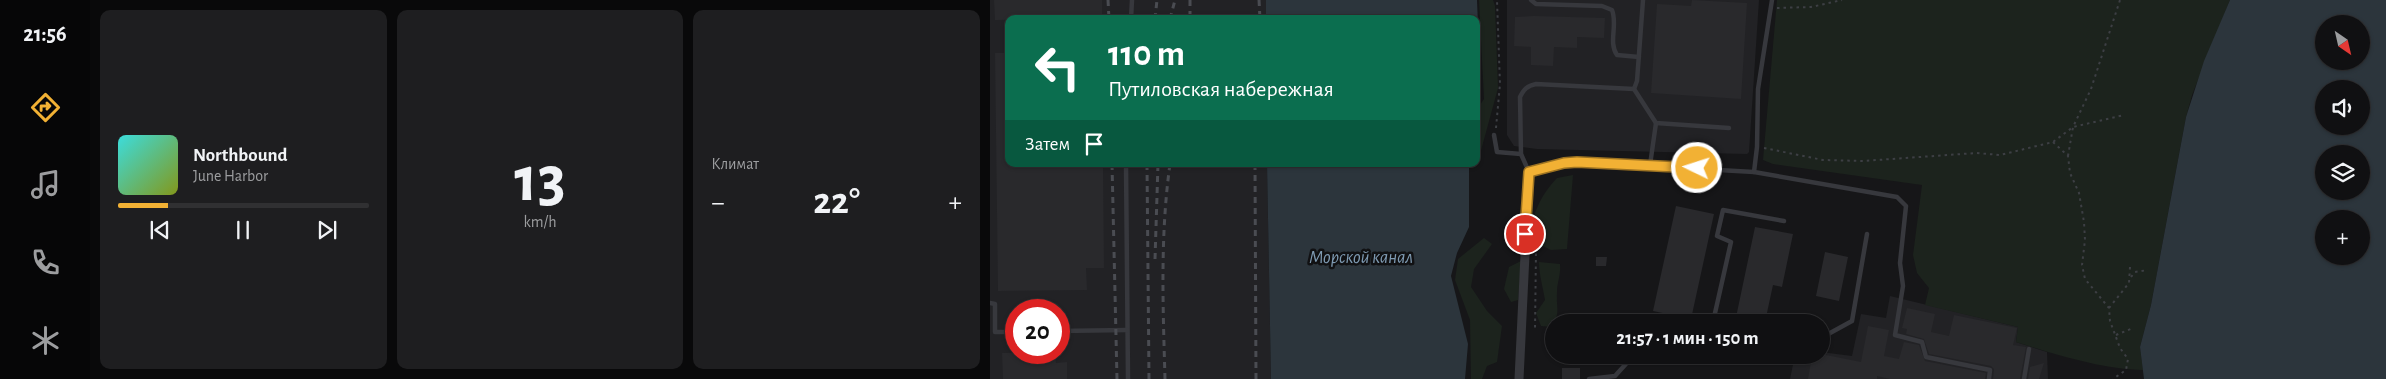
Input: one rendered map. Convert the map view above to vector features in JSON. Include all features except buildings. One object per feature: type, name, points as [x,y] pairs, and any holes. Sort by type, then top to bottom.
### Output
[{"type":"street","points":[[1519,379],[1529,172]]},
{"type":"lane","points":[[1130,15],[1132,0]]},
{"type":"lane","points":[[1531,0],[1536,4],[1602,6],[1612,10],[1615,19],[1613,49],[1617,55],[1639,57]]},
{"type":"lane","points":[[1634,89],[1637,81],[1642,0]]},
{"type":"lane","points":[[1754,172],[1757,147],[1758,89],[1772,0]]},
{"type":"lane","points":[[1634,89],[1528,85],[1520,97],[1521,154],[1529,172],[1564,163],[1754,172],[1897,196],[1906,206],[1906,214],[1900,262],[1903,286],[1895,335],[1922,342],[1926,357],[1990,370],[1989,379]]},
{"type":"lane","points":[[1634,89],[1656,124],[1650,166]]},
{"type":"lane","points":[[1656,124],[1729,128]]},
{"type":"lane","points":[[1494,135],[1497,152],[1521,154]]},
{"type":"lane","points":[[1126,167],[1128,379]]},
{"type":"lane","points":[[1715,314],[1731,242],[1717,236],[1723,210],[1784,221]]},
{"type":"lane","points":[[1830,333],[1852,321],[1867,234]]},
{"type":"lane","points":[[990,303],[995,304],[995,332],[1005,332]]},
{"type":"lane","points":[[1070,331],[1127,330]]},
{"type":"lane","points":[[2024,379],[2029,349]]},
{"type":"lane","points":[[1589,379],[1616,376],[1626,364]]},
{"type":"path","points":[[1494,135],[1498,121],[1500,84],[1497,0]]},
{"type":"path","points":[[1770,8],[1811,7],[1842,0]]},
{"type":"path","points":[[2113,379],[2126,370],[2129,362],[2120,348],[2110,321],[2108,308],[2090,286],[2084,274],[2082,265],[2085,240],[2083,210],[2079,193],[2070,173],[2068,156],[2073,127],[2091,89],[2120,0]]},
{"type":"path","points":[[1757,147],[1823,160],[1862,161],[1976,153],[2000,155],[2053,142],[2073,127],[2124,115]]},
{"type":"path","points":[[2053,142],[2068,156]]},
{"type":"path","points":[[1524,247],[1536,249],[1535,330]]},
{"type":"path","points":[[2130,267],[2131,277]]},
{"type":"path","points":[[2108,308],[2135,272],[2148,270]]},
{"type":"path","points":[[2116,335],[2133,328]]},
{"type":"shaded area","points":[[990,0],[1266,0],[1266,15],[1005,15],[1005,167],[1267,167],[1271,379],[990,379]]},
{"type":"shaded area","points":[[1479,0],[1493,0],[1495,6],[1498,88],[1480,154],[1480,105],[1484,99]]},
{"type":"shaded area","points":[[1507,0],[1759,0],[1749,152],[1747,154],[1537,149],[1514,146],[1507,135]]},
{"type":"shaded area","points":[[1777,0],[2230,0],[2192,95],[2186,117],[2151,305],[2140,347],[2143,370],[2096,364],[2046,351],[2016,342],[2018,327],[1925,305],[1929,288],[1917,273],[1913,255],[1922,185],[1773,164],[1763,160]]},
{"type":"shaded area","points":[[1573,175],[1567,249],[1551,250],[1531,240],[1532,223],[1541,199],[1557,178]]},
{"type":"shaded area","points":[[1484,238],[1492,244],[1474,269],[1471,287],[1487,311],[1502,326],[1497,362],[1487,366],[1482,379],[1471,379],[1470,320],[1455,280],[1458,259]]},
{"type":"shaded area","points":[[1521,261],[1518,300],[1511,302],[1504,289],[1509,267]]},
{"type":"shaded area","points":[[1539,262],[1560,264],[1557,288],[1557,313],[1545,314],[1545,326],[1541,326],[1536,313],[1545,300]]},
{"type":"shaded area","points":[[1890,296],[2018,327],[2016,342],[2047,352],[2048,379],[1790,379],[1793,364],[1830,364],[1830,353],[1852,356],[1861,314],[1886,318]]},
{"type":"water","points":[[1266,0],[1477,0],[1478,15],[1266,15]]},
{"type":"water","points":[[2230,0],[2386,0],[2386,379],[2144,379],[2140,347],[2151,305],[2186,117],[2204,61]]},
{"type":"water","name":"Морской канал","points":[[1267,167],[1469,167],[1469,227],[1457,253],[1451,276],[1468,344],[1465,379],[1271,379]]},
{"type":"railway","points":[[1108,0],[1109,15]]},
{"type":"railway","points":[[1155,15],[1157,0]]},
{"type":"railway","points":[[1171,15],[1175,0]]},
{"type":"railway","points":[[1190,0],[1190,15]]},
{"type":"railway","points":[[1259,0],[1260,15]]},
{"type":"railway","points":[[1112,167],[1117,379]]},
{"type":"railway","points":[[1147,167],[1149,379]]},
{"type":"railway","points":[[1155,259],[1158,167]]},
{"type":"railway","points":[[1165,379],[1163,245],[1170,167]]},
{"type":"railway","points":[[1255,167],[1256,379]]},
{"type":"route","points":[[1525,234],[1529,172],[1564,163],[1577,162],[1697,168]]}]
